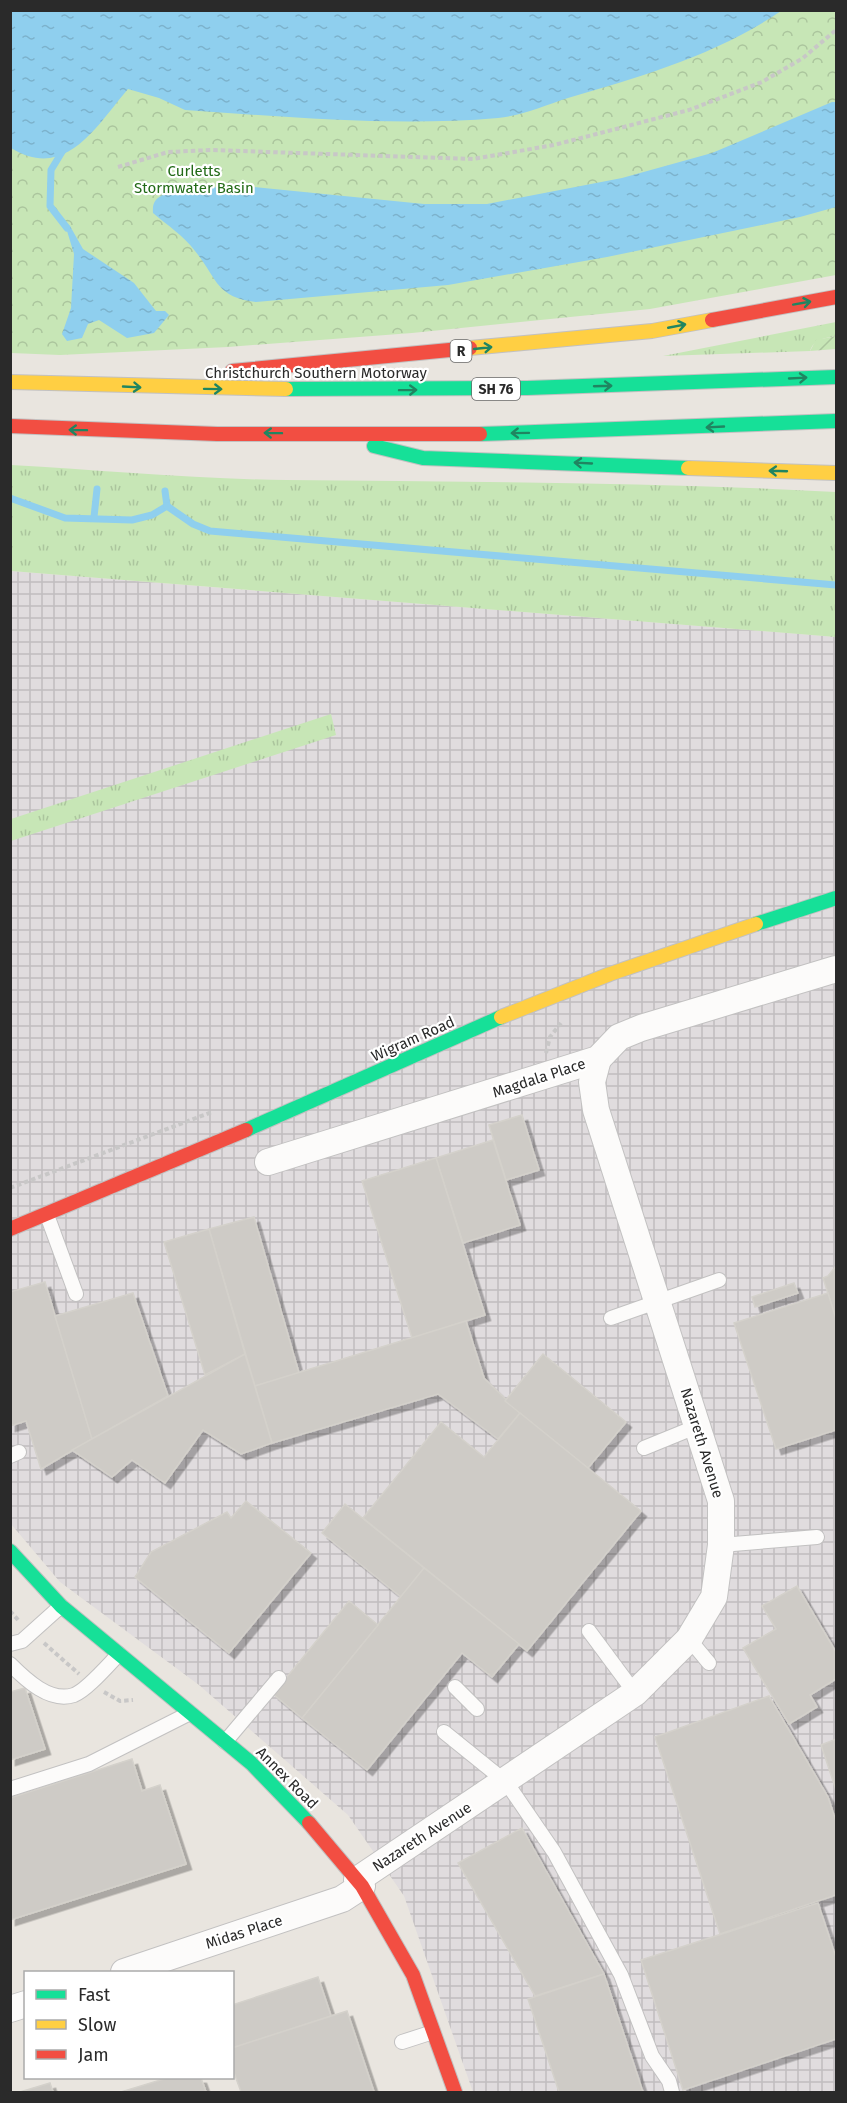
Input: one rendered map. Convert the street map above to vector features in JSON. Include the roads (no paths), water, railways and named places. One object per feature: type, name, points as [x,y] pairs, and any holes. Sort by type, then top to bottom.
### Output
[{"type":"main road","name":"R","points":[[155,388],[199,375],[245,369],[387,358],[652,331],[837,297]]},
{"type":"main road","name":"Christchurch Southern Motorway","points":[[10,382],[155,388],[337,391],[505,389],[837,377]]},
{"type":"main road","points":[[10,426],[332,434],[674,429],[837,421]]},
{"type":"main road","points":[[332,434],[423,459],[837,473]]},
{"type":"main road","name":"Wigram Road","points":[[10,1229],[210,1148],[536,1002],[618,970],[837,898]]},
{"type":"main road","name":"Annex Road","points":[[14,1560],[61,1606],[225,1742],[280,1791],[322,1836],[359,1883],[413,1975],[455,2092]]},
{"type":"street","name":"Magdala Place","points":[[268,1162],[598,1059],[619,1037],[641,1028],[837,969]]},
{"type":"street","name":"Nazareth Avenue","points":[[359,1883],[635,1693],[689,1639],[714,1597],[721,1545],[721,1501],[596,1110],[592,1082],[598,1059]]},
{"type":"street","name":"Midas Place","points":[[131,1971],[152,1968],[336,1902],[359,1883]]},
{"type":"lane","points":[[47,1215],[76,1294]]},
{"type":"lane","points":[[611,1317],[719,1280]]},
{"type":"lane","points":[[644,1449],[698,1426]]},
{"type":"lane","points":[[721,1545],[817,1537]]},
{"type":"lane","points":[[10,1644],[22,1641],[61,1606]]},
{"type":"lane","points":[[589,1631],[635,1693]]},
{"type":"lane","points":[[689,1639],[710,1662]]},
{"type":"lane","points":[[10,1664],[31,1684],[58,1696],[73,1695],[119,1654]]},
{"type":"lane","points":[[225,1742],[279,1678]]},
{"type":"lane","points":[[455,1687],[477,1709]]},
{"type":"lane","points":[[10,1788],[89,1764],[190,1713]]},
{"type":"lane","points":[[444,1732],[506,1782],[554,1852],[621,1975],[652,2056],[669,2081],[672,2092]]},
{"type":"lane","points":[[402,2042],[433,2032]]},
{"type":"water","points":[[10,11],[781,11],[731,40],[678,63],[507,117],[420,122],[302,118],[185,110],[159,98],[128,89],[78,145],[64,154],[48,158],[31,157],[11,148]]},
{"type":"water","points":[[836,102],[836,207],[800,217],[607,257],[448,285],[256,302],[243,300],[225,291],[191,246],[153,213],[155,201],[165,194],[233,185],[424,204],[487,204],[622,178],[712,153]]},
{"type":"water","points":[[64,221],[70,226],[83,249],[134,283],[156,311],[165,311],[169,315],[154,333],[127,338],[99,320],[88,324],[82,338],[67,341],[62,334],[71,308],[74,254]]},
{"type":"waterway","points":[[65,147],[51,170],[50,206],[67,228]]},
{"type":"waterway","points":[[94,517],[97,489]]},
{"type":"waterway","points":[[165,491],[167,506]]},
{"type":"waterway","points":[[10,498],[65,518],[132,520],[152,515],[167,506]]},
{"type":"waterway","points":[[167,506],[193,524],[210,531],[836,585]]},
{"type":"park label","name":"Curletts Stormwater Basin","points":[[194,180]]}]
